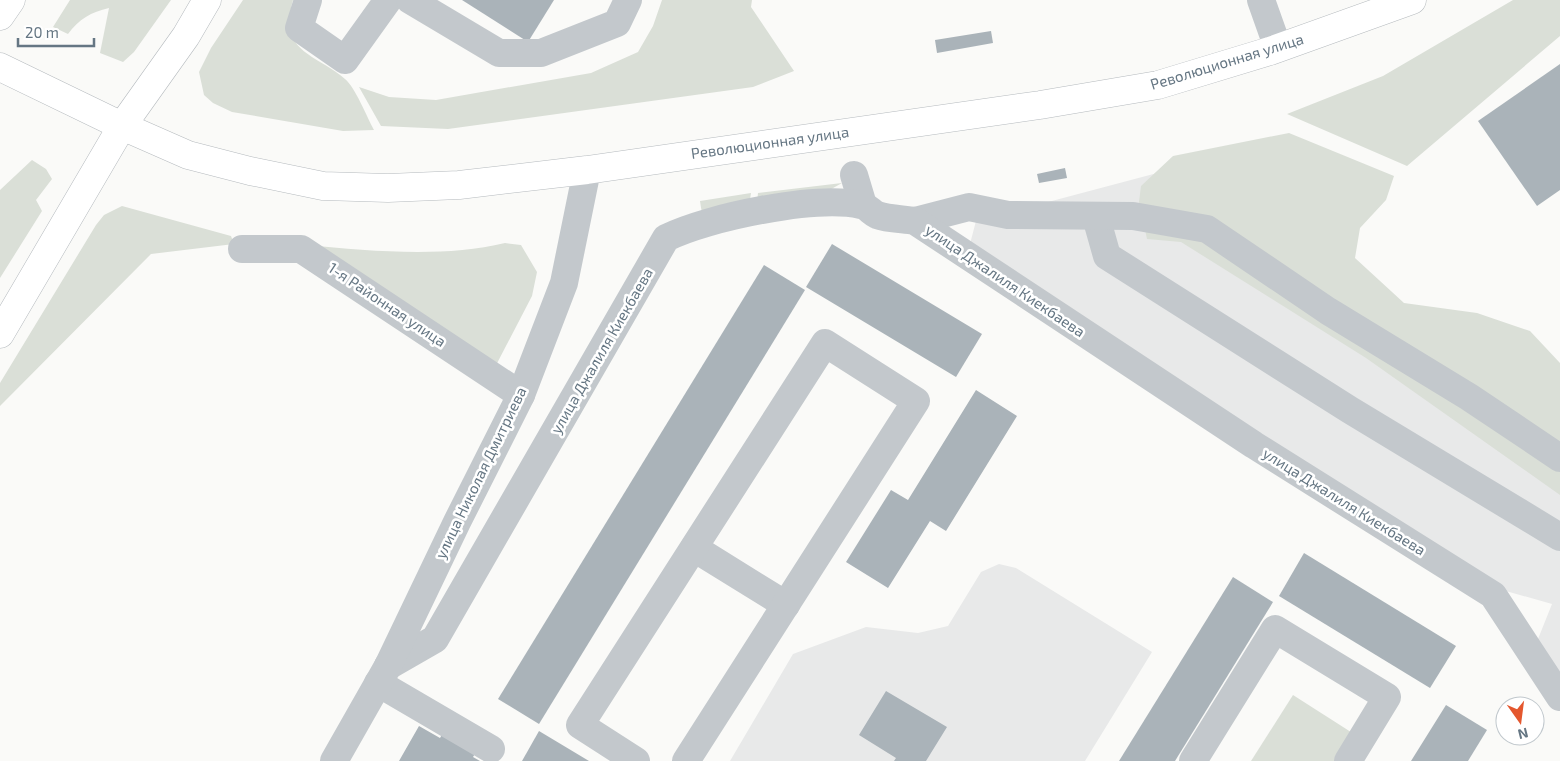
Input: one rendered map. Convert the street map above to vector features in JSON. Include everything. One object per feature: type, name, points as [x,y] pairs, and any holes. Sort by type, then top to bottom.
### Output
[{"type":"main road","points":[[0,16],[11,0]]},
{"type":"main road","points":[[0,334],[122,126],[186,36],[207,0]]},
{"type":"main road","name":"Революционная улица","points":[[0,67],[122,126],[188,155],[250,171],[323,186],[388,188],[459,185],[587,170],[1040,105],[1158,85],[1278,48],[1412,0]]},
{"type":"street","points":[[308,0],[299,28],[345,60],[388,0]]},
{"type":"street","points":[[410,0],[499,53],[541,53],[617,23],[628,0]]},
{"type":"street","points":[[1261,0],[1278,48]]},
{"type":"street","name":"улица Николая Дмитриева","points":[[334,761],[383,674],[521,395],[564,283],[587,170]]},
{"type":"street","points":[[854,176],[863,205]]},
{"type":"street","name":"улица Джалиля Киекбаева","points":[[383,674],[435,639],[666,238],[685,229],[715,219],[784,207],[837,203],[863,205],[877,214],[915,221],[1254,445],[1493,595],[1560,696]]},
{"type":"street","points":[[915,221],[969,207],[1008,216],[1133,216],[1207,229],[1328,311],[1469,397],[1560,458]]},
{"type":"street","points":[[1096,217],[1108,256],[1350,410],[1560,537]]},
{"type":"street","name":"1-я Районная улица","points":[[242,249],[301,249],[402,314],[521,395]]},
{"type":"street","points":[[636,761],[580,726],[825,343],[916,401],[686,761]]},
{"type":"street","points":[[694,548],[786,605]]},
{"type":"street","points":[[1193,761],[1275,629],[1387,697],[1348,761]]},
{"type":"street","points":[[383,674],[491,749]]},
{"type":"shaded area","points":[[70,0],[171,0],[134,52],[123,62],[100,53],[109,8],[86,17],[68,34],[53,27]]},
{"type":"shaded area","points":[[243,0],[293,0],[290,18],[291,31],[295,41],[311,57],[334,70],[349,83],[374,130],[343,131],[232,112],[213,103],[204,95],[199,72],[211,48]]},
{"type":"shaded area","points":[[662,0],[752,0],[751,7],[794,71],[753,87],[448,129],[381,126],[359,87],[389,97],[436,100],[591,73],[638,52],[653,26]]},
{"type":"shaded area","points":[[1513,0],[1560,0],[1560,36],[1407,166],[1287,114],[1383,76]]},
{"type":"shaded area","points":[[1289,133],[1394,176],[1386,200],[1360,228],[1355,258],[1404,303],[1477,313],[1530,331],[1560,363],[1560,495],[1366,358],[1181,242],[1147,239],[1139,202],[1141,186],[1173,156]]},
{"type":"shaded area","points":[[32,160],[46,169],[52,179],[36,200],[42,211],[0,278],[0,190]]},
{"type":"shaded area","points":[[1161,172],[1560,432],[1560,682],[1534,649],[1552,604],[1492,587],[970,244],[976,221]]},
{"type":"shaded area","points":[[842,183],[826,192],[757,203],[758,193]]},
{"type":"shaded area","points":[[751,193],[749,207],[702,214],[700,201]]},
{"type":"shaded area","points":[[122,206],[231,236],[234,244],[151,254],[0,406],[0,383],[96,225],[104,215]]},
{"type":"shaded area","points":[[505,243],[521,245],[537,272],[532,296],[493,371],[307,245],[381,251],[432,252],[481,248]]},
{"type":"shaded area","points":[[999,564],[1016,568],[1152,652],[1085,761],[730,761],[793,654],[866,627],[918,633],[948,626],[981,572]]},
{"type":"shaded area","points":[[1293,695],[1354,734],[1337,761],[1251,761]]},
{"type":"building","points":[[462,0],[554,0],[528,42]]},
{"type":"building","points":[[991,31],[993,43],[937,53],[935,40]]},
{"type":"building","points":[[1560,64],[1560,190],[1537,206],[1478,121]]},
{"type":"building","points":[[1065,168],[1067,178],[1039,183],[1037,174]]},
{"type":"building","points":[[832,244],[982,334],[956,377],[806,287]]},
{"type":"building","points":[[764,265],[805,290],[539,724],[498,699]]},
{"type":"building","points":[[976,390],[1017,416],[946,531],[930,521],[888,588],[846,562],[891,490],[908,500]]},
{"type":"building","points":[[1304,553],[1456,646],[1430,688],[1279,596]]},
{"type":"building","points":[[1233,577],[1273,602],[1175,761],[1119,761]]},
{"type":"building","points":[[886,691],[947,727],[926,761],[894,761],[896,758],[859,735]]},
{"type":"building","points":[[1446,705],[1487,730],[1468,761],[1411,761]]},
{"type":"building","points":[[419,726],[440,738],[446,728],[479,747],[473,757],[480,761],[399,761]]},
{"type":"building","points":[[539,731],[589,761],[522,761]]}]
